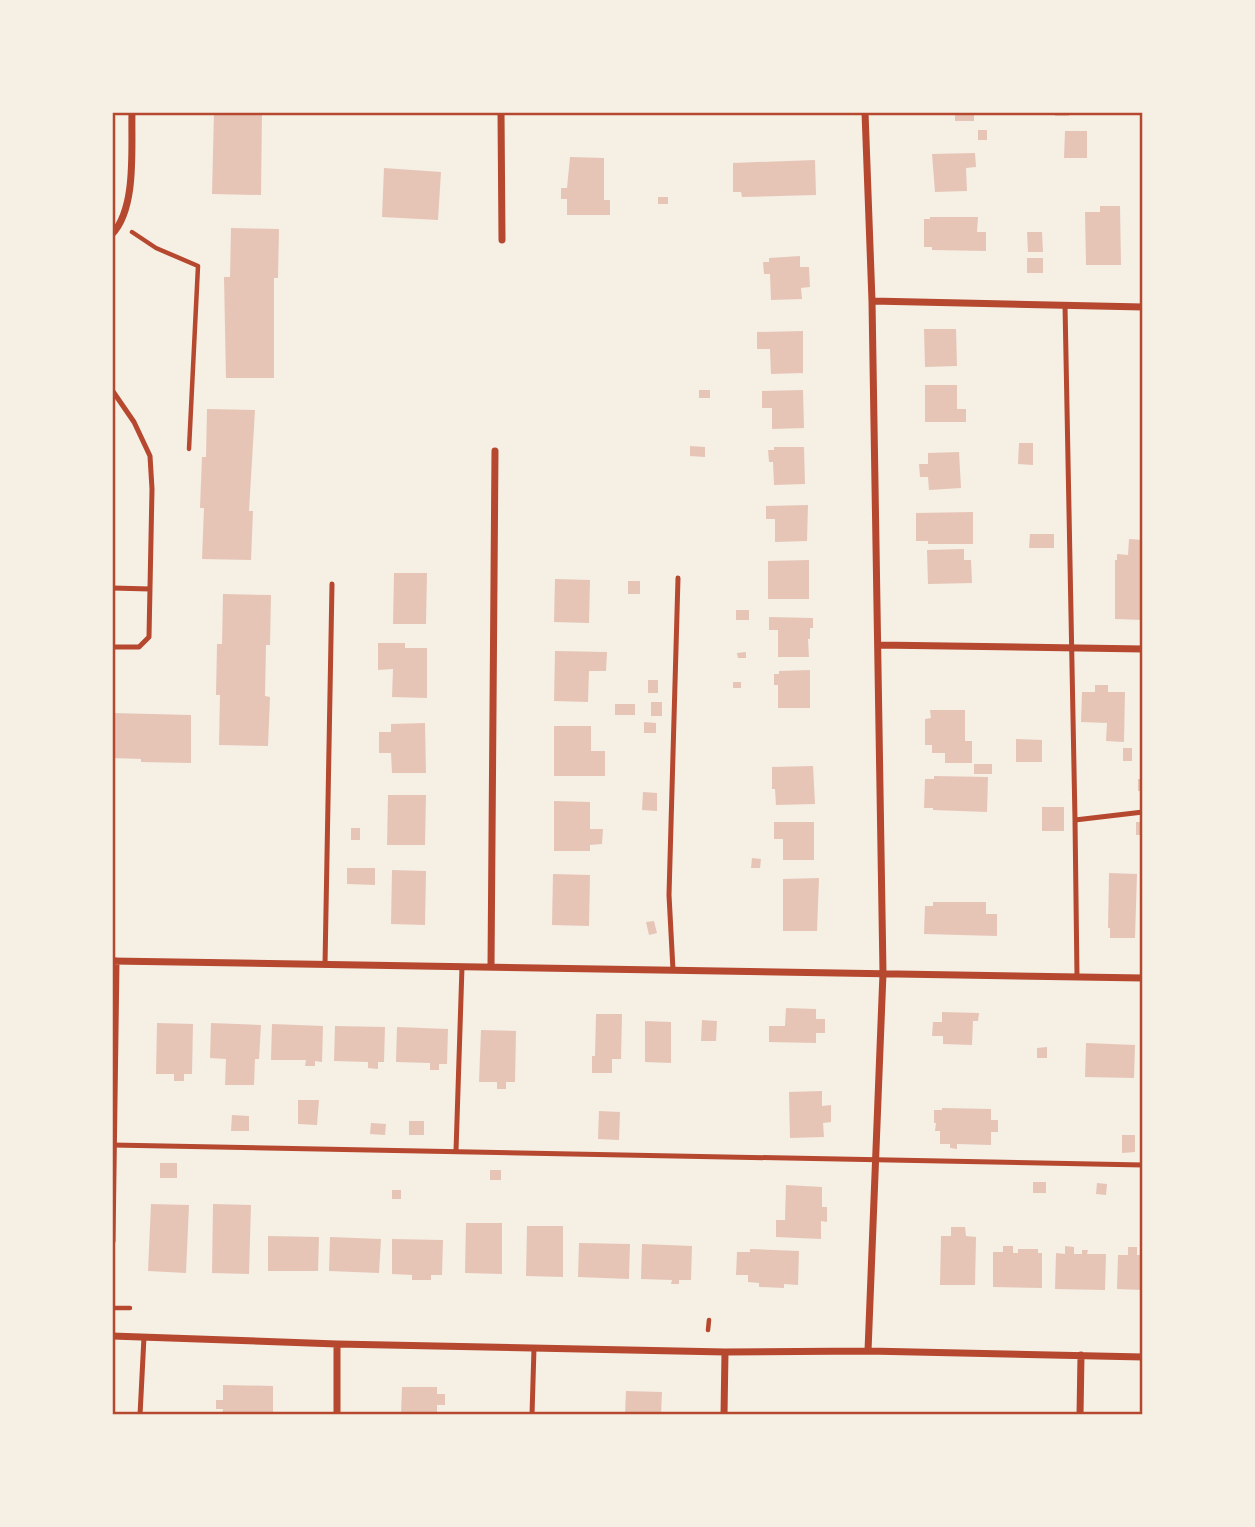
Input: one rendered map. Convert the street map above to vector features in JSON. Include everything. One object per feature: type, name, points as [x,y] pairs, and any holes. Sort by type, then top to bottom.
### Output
[{"type":"street","points":[[112,234],[121,225],[128,205],[132,112]]},
{"type":"street","points":[[501,112],[502,240]]},
{"type":"street","points":[[865,112],[872,301],[883,973],[868,1351]]},
{"type":"street","points":[[872,301],[1143,307]]},
{"type":"street","points":[[491,967],[495,451]]},
{"type":"street","points":[[878,645],[1143,649]]},
{"type":"street","points":[[112,1241],[114,961],[1143,978]]},
{"type":"street","points":[[112,1335],[338,1345],[1143,1357]]},
{"type":"street","points":[[337,1415],[338,1345]]},
{"type":"street","points":[[724,1415],[725,1352]]},
{"type":"street","points":[[1080,1415],[1081,1355]]},
{"type":"lane","points":[[1065,305],[1077,977]]},
{"type":"lane","points":[[112,390],[134,422],[150,456],[152,489],[149,637],[139,647],[112,647]]},
{"type":"lane","points":[[673,970],[668,895],[678,578]]},
{"type":"lane","points":[[325,965],[332,584]]},
{"type":"lane","points":[[112,587],[150,589]]},
{"type":"lane","points":[[1075,820],[1143,811]]},
{"type":"lane","points":[[456,1151],[462,967]]},
{"type":"lane","points":[[113,1145],[1143,1165]]},
{"type":"lane","points":[[140,1415],[144,1337]]},
{"type":"lane","points":[[533,1415],[534,1348]]},
{"type":"path","points":[[121,225],[156,248],[198,267],[189,449]]},
{"type":"path","points":[[112,1308],[130,1308]]},
{"type":"path","points":[[708,1330],[709,1320]]},
{"type":"building","points":[[214,112],[262,112],[261,195],[212,194]]},
{"type":"building","points":[[955,112],[974,112],[974,121],[955,121]]},
{"type":"building","points":[[1055,112],[1069,112],[1069,116],[1055,116]]},
{"type":"building","points":[[978,130],[987,130],[987,140],[978,140]]},
{"type":"building","points":[[1065,131],[1087,131],[1087,158],[1064,158]]},
{"type":"building","points":[[975,153],[976,167],[966,168],[967,191],[935,192],[932,154]]},
{"type":"building","points":[[570,157],[604,158],[604,200],[610,200],[610,215],[567,215],[567,199],[561,199],[561,188],[567,188]]},
{"type":"building","points":[[815,160],[816,195],[742,197],[741,192],[733,192],[733,163]]},
{"type":"building","points":[[384,168],[441,172],[438,220],[382,217]]},
{"type":"building","points":[[658,197],[668,197],[668,204],[658,204]]},
{"type":"building","points":[[1100,206],[1120,206],[1121,265],[1086,265],[1085,212],[1100,212]]},
{"type":"building","points":[[978,217],[977,232],[986,232],[986,251],[932,250],[932,247],[924,247],[924,219]]},
{"type":"building","points":[[231,228],[279,229],[278,278],[274,278],[274,378],[226,378],[224,277],[230,277]]},
{"type":"building","points":[[1027,232],[1042,232],[1043,252],[1028,252]]},
{"type":"building","points":[[800,256],[800,267],[809,267],[810,287],[801,288],[802,299],[771,300],[770,274],[764,274],[763,262],[769,262],[769,258]]},
{"type":"building","points":[[1027,258],[1043,258],[1043,273],[1027,273]]},
{"type":"building","points":[[924,329],[956,329],[957,366],[925,367]]},
{"type":"building","points":[[803,331],[803,373],[771,374],[770,349],[757,349],[757,332]]},
{"type":"building","points":[[925,385],[957,385],[957,409],[966,409],[966,422],[925,422]]},
{"type":"building","points":[[699,390],[710,390],[710,398],[699,398]]},
{"type":"building","points":[[803,390],[804,428],[772,429],[772,408],[762,408],[762,391]]},
{"type":"building","points":[[207,409],[255,410],[249,511],[253,511],[251,560],[202,559],[204,508],[200,508],[202,457],[206,457]]},
{"type":"building","points":[[1019,443],[1033,443],[1033,465],[1018,464]]},
{"type":"building","points":[[690,446],[705,447],[705,457],[690,456]]},
{"type":"building","points":[[774,447],[804,447],[805,484],[774,485],[773,462],[769,462],[768,450],[774,450]]},
{"type":"building","points":[[959,452],[961,488],[929,490],[928,477],[920,477],[919,464],[928,464],[928,453]]},
{"type":"building","points":[[808,505],[807,541],[775,542],[775,519],[766,519],[766,506]]},
{"type":"building","points":[[973,512],[973,544],[928,544],[928,541],[916,541],[916,513]]},
{"type":"building","points":[[1030,534],[1054,534],[1054,548],[1029,548]]},
{"type":"building","points":[[1129,539],[1143,540],[1143,620],[1115,619],[1115,560],[1117,554],[1128,555]]},
{"type":"building","points":[[964,549],[964,560],[971,560],[972,583],[928,584],[927,550]]},
{"type":"building","points":[[809,560],[809,599],[768,599],[768,561]]},
{"type":"building","points":[[394,573],[427,573],[426,624],[393,624]]},
{"type":"building","points":[[555,579],[590,580],[589,623],[554,622]]},
{"type":"building","points":[[628,581],[640,581],[640,594],[628,594]]},
{"type":"building","points":[[223,594],[271,595],[270,645],[266,645],[265,696],[270,697],[268,746],[219,745],[217,644],[222,644]]},
{"type":"building","points":[[736,610],[749,610],[749,620],[736,620]]},
{"type":"building","points":[[769,617],[813,618],[813,628],[810,628],[808,639],[809,657],[778,657],[778,630],[769,630]]},
{"type":"building","points":[[378,643],[405,643],[405,648],[427,648],[427,698],[392,697],[393,669],[378,670]]},
{"type":"building","points":[[555,651],[607,652],[606,671],[589,671],[588,702],[554,701]]},
{"type":"building","points":[[746,652],[746,658],[738,658],[737,653]]},
{"type":"building","points":[[810,670],[810,708],[778,708],[778,685],[774,685],[774,674],[779,674],[779,671]]},
{"type":"building","points":[[648,680],[658,680],[658,693],[648,693]]},
{"type":"building","points":[[733,682],[741,682],[741,688],[733,688]]},
{"type":"building","points":[[1095,685],[1108,685],[1108,692],[1125,692],[1124,742],[1106,741],[1107,723],[1081,722],[1082,692],[1095,692]]},
{"type":"building","points":[[651,702],[662,702],[662,716],[651,716]]},
{"type":"building","points":[[615,704],[635,704],[635,715],[615,715]]},
{"type":"building","points":[[930,710],[965,710],[965,741],[972,741],[972,763],[945,763],[945,753],[932,753],[932,745],[925,745],[925,719],[931,718]]},
{"type":"building","points":[[112,713],[191,715],[191,763],[141,762],[141,759],[112,758]]},
{"type":"building","points":[[644,722],[656,723],[656,733],[644,733]]},
{"type":"building","points":[[425,723],[426,773],[392,773],[391,753],[379,753],[379,732],[391,732],[391,724]]},
{"type":"building","points":[[554,726],[591,726],[591,751],[605,751],[605,776],[554,776]]},
{"type":"building","points":[[1016,739],[1042,740],[1042,762],[1016,762]]},
{"type":"building","points":[[1123,748],[1132,748],[1132,761],[1123,761]]},
{"type":"building","points":[[974,764],[992,764],[992,774],[974,774]]},
{"type":"building","points":[[813,766],[815,804],[776,805],[775,789],[772,789],[772,767]]},
{"type":"building","points":[[934,776],[988,777],[987,812],[924,808],[925,779],[934,779]]},
{"type":"building","points":[[1138,779],[1143,779],[1143,791],[1138,791]]},
{"type":"building","points":[[643,792],[657,793],[657,811],[642,810]]},
{"type":"building","points":[[388,795],[426,795],[425,845],[387,845]]},
{"type":"building","points":[[554,801],[590,802],[590,829],[603,829],[602,844],[590,845],[590,851],[554,851]]},
{"type":"building","points":[[1042,807],[1064,807],[1064,831],[1042,831]]},
{"type":"building","points":[[774,822],[814,822],[814,860],[783,860],[783,839],[774,839]]},
{"type":"building","points":[[1136,822],[1143,822],[1143,835],[1136,835]]},
{"type":"building","points":[[351,828],[360,828],[360,840],[351,840]]},
{"type":"building","points":[[752,858],[761,859],[760,868],[751,868]]},
{"type":"building","points":[[347,868],[375,868],[375,885],[347,884]]},
{"type":"building","points":[[392,870],[426,871],[425,925],[391,924]]},
{"type":"building","points":[[1109,873],[1137,874],[1135,938],[1110,938]]},
{"type":"building","points":[[553,874],[590,875],[589,926],[552,925]]},
{"type":"building","points":[[819,878],[817,931],[783,931],[783,879]]},
{"type":"building","points":[[933,902],[986,902],[986,914],[997,914],[997,936],[924,934],[925,906],[933,906]]},
{"type":"building","points":[[654,921],[657,933],[649,935],[646,922]]},
{"type":"building","points":[[786,1008],[816,1009],[816,1019],[825,1019],[825,1033],[816,1033],[816,1043],[769,1042],[769,1026],[785,1026]]},
{"type":"building","points":[[942,1012],[979,1013],[978,1021],[973,1021],[972,1045],[943,1044],[943,1036],[932,1036],[933,1022],[942,1022]]},
{"type":"building","points":[[596,1014],[622,1014],[621,1059],[612,1059],[612,1073],[592,1073]]},
{"type":"building","points":[[702,1020],[717,1021],[716,1041],[701,1041]]},
{"type":"building","points":[[645,1021],[671,1022],[671,1063],[645,1062]]},
{"type":"building","points":[[157,1023],[193,1024],[192,1074],[184,1074],[184,1081],[174,1081],[174,1074],[156,1074]]},
{"type":"building","points":[[211,1023],[261,1025],[254,1085],[225,1085],[226,1059],[210,1058]]},
{"type":"building","points":[[272,1024],[323,1026],[322,1062],[315,1061],[315,1066],[305,1066],[306,1060],[271,1060]]},
{"type":"building","points":[[335,1026],[385,1027],[384,1062],[378,1062],[378,1069],[368,1068],[368,1062],[334,1061]]},
{"type":"building","points":[[397,1027],[448,1029],[447,1064],[439,1064],[439,1070],[430,1070],[430,1063],[396,1062]]},
{"type":"building","points":[[481,1030],[516,1031],[515,1082],[506,1082],[506,1089],[497,1089],[497,1082],[479,1082]]},
{"type":"building","points":[[1086,1043],[1135,1045],[1134,1078],[1085,1077]]},
{"type":"building","points":[[1047,1047],[1047,1058],[1037,1058],[1037,1048]]},
{"type":"building","points":[[822,1091],[822,1106],[831,1105],[831,1122],[823,1123],[824,1137],[790,1138],[789,1092]]},
{"type":"building","points":[[298,1100],[319,1100],[317,1125],[298,1124]]},
{"type":"building","points":[[991,1109],[991,1120],[998,1120],[998,1132],[991,1132],[991,1145],[957,1144],[957,1149],[950,1148],[950,1144],[940,1144],[940,1131],[935,1131],[934,1110]]},
{"type":"building","points":[[599,1111],[620,1112],[619,1140],[598,1139]]},
{"type":"building","points":[[232,1115],[249,1116],[249,1131],[231,1131]]},
{"type":"building","points":[[409,1121],[424,1121],[424,1135],[409,1135]]},
{"type":"building","points":[[371,1123],[386,1124],[385,1135],[370,1134]]},
{"type":"building","points":[[1122,1135],[1135,1135],[1135,1152],[1122,1153]]},
{"type":"building","points":[[160,1163],[177,1163],[177,1178],[160,1178]]},
{"type":"building","points":[[490,1170],[501,1170],[501,1180],[490,1180]]},
{"type":"building","points":[[1033,1182],[1046,1182],[1046,1193],[1033,1193]]},
{"type":"building","points":[[1097,1183],[1107,1184],[1106,1195],[1096,1194]]},
{"type":"building","points":[[786,1185],[822,1187],[822,1207],[827,1207],[827,1222],[821,1221],[821,1239],[776,1237],[776,1220],[785,1220]]},
{"type":"building","points":[[392,1190],[401,1190],[401,1199],[392,1199]]},
{"type":"building","points":[[151,1204],[189,1205],[186,1273],[148,1271]]},
{"type":"building","points":[[213,1204],[251,1205],[249,1274],[212,1273]]},
{"type":"building","points":[[466,1223],[502,1223],[502,1274],[465,1273]]},
{"type":"building","points":[[527,1226],[563,1226],[563,1277],[526,1276]]},
{"type":"building","points":[[951,1227],[965,1227],[966,1236],[976,1237],[975,1285],[940,1285],[941,1236],[951,1236]]},
{"type":"building","points":[[268,1236],[319,1237],[318,1271],[268,1271]]},
{"type":"building","points":[[330,1237],[381,1239],[379,1273],[329,1271]]},
{"type":"building","points":[[392,1239],[443,1240],[442,1275],[431,1275],[431,1280],[412,1280],[412,1275],[392,1274]]},
{"type":"building","points":[[579,1243],[630,1244],[629,1279],[578,1277]]},
{"type":"building","points":[[642,1244],[692,1246],[691,1280],[679,1280],[679,1284],[671,1284],[672,1280],[641,1279]]},
{"type":"building","points":[[1003,1246],[1013,1246],[1013,1253],[1018,1253],[1018,1249],[1038,1249],[1038,1253],[1042,1253],[1042,1288],[993,1287],[993,1252],[1003,1252]]},
{"type":"building","points":[[1065,1246],[1074,1247],[1074,1254],[1082,1254],[1082,1250],[1088,1250],[1087,1254],[1106,1254],[1105,1290],[1055,1289],[1056,1253],[1065,1254]]},
{"type":"building","points":[[1128,1247],[1137,1247],[1137,1255],[1143,1255],[1143,1290],[1117,1289],[1118,1255],[1128,1255]]},
{"type":"building","points":[[750,1249],[799,1251],[798,1285],[784,1284],[784,1288],[759,1287],[759,1283],[748,1282],[748,1275],[736,1275],[737,1252],[750,1252]]},
{"type":"building","points":[[223,1385],[273,1386],[273,1415],[222,1415],[223,1409],[216,1409],[216,1400],[223,1400]]},
{"type":"building","points":[[402,1387],[437,1387],[437,1394],[445,1394],[445,1405],[437,1405],[437,1415],[401,1415]]},
{"type":"building","points":[[626,1391],[662,1392],[661,1415],[625,1415]]}]
